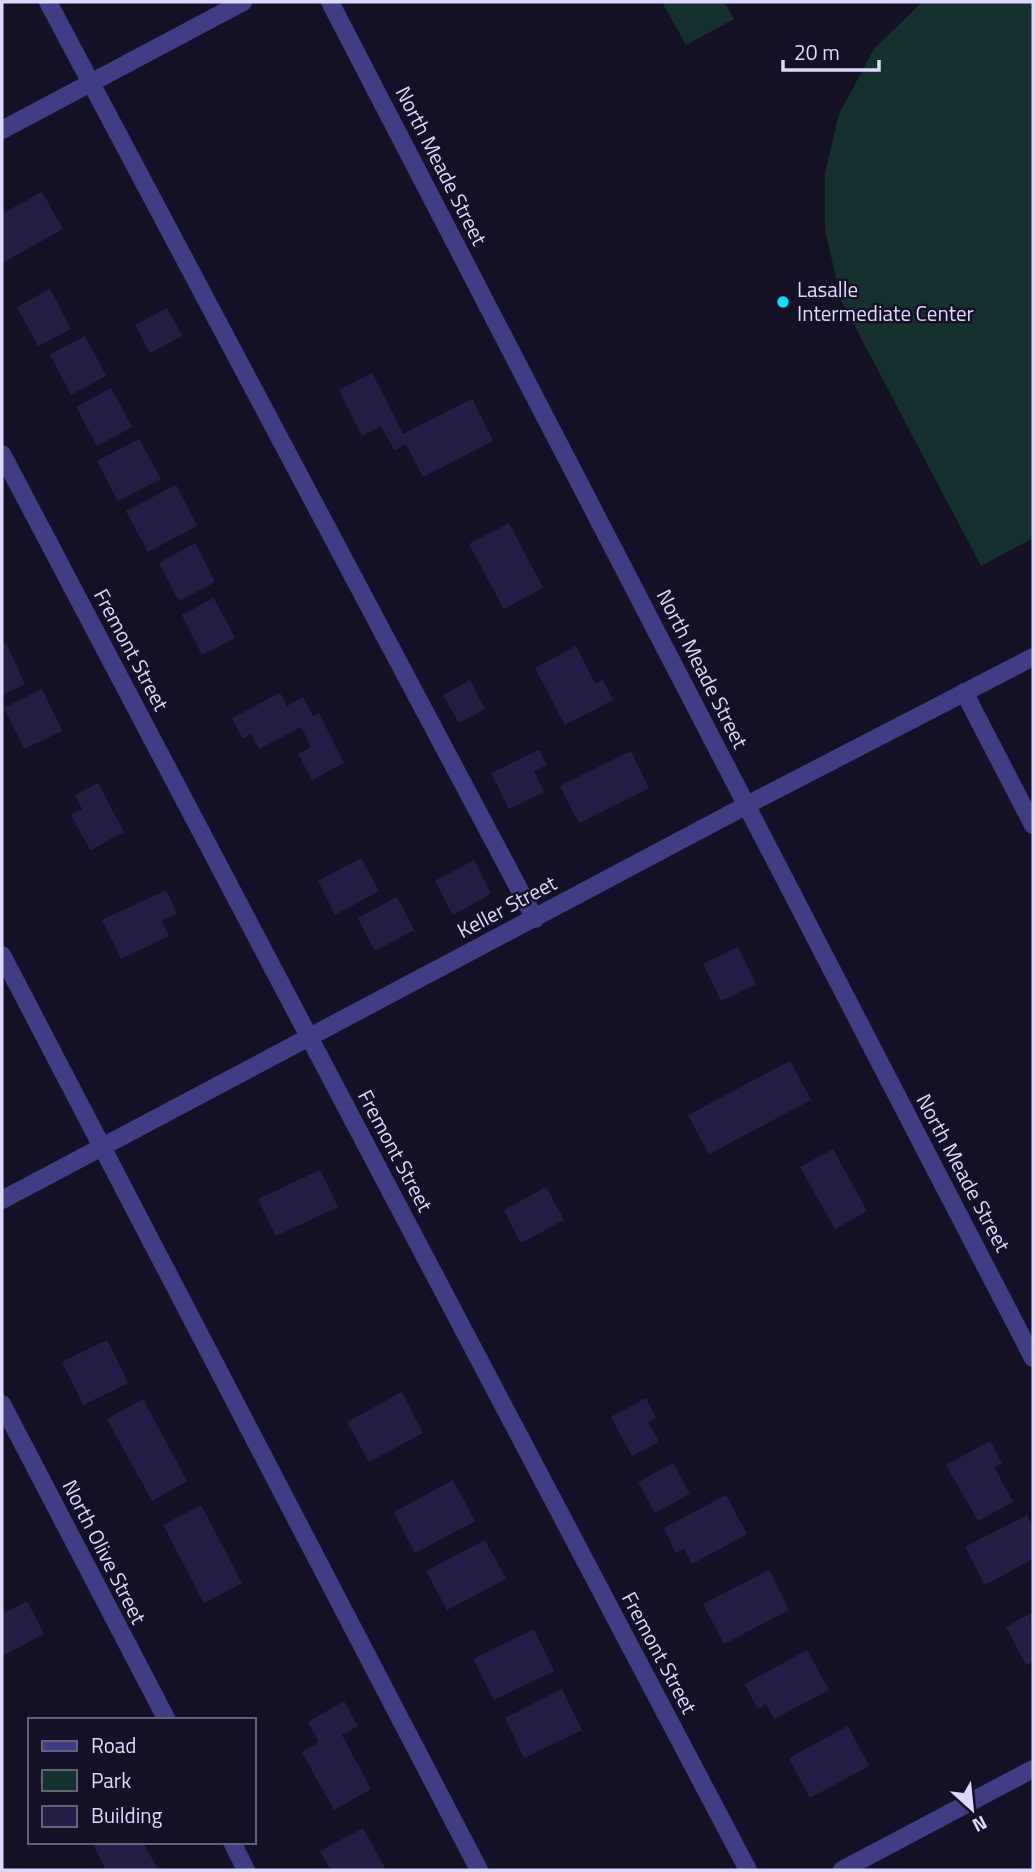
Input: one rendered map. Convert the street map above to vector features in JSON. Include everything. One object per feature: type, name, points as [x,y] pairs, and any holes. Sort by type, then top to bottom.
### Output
[{"type":"street","points":[[48,2],[535,919]]},
{"type":"street","points":[[2,130],[243,2]]},
{"type":"street","name":"North Meade Street","points":[[330,2],[1033,1358]]},
{"type":"street","name":"Fremont Street","points":[[2,454],[748,1870]]},
{"type":"street","name":"Keller Street","points":[[2,1200],[747,805],[1033,657]]},
{"type":"street","points":[[964,692],[1033,825]]},
{"type":"street","points":[[2,956],[479,1870]]},
{"type":"street","name":"North Olive Street","points":[[2,1404],[166,1718]]},
{"type":"street","points":[[842,1870],[1033,1769]]},
{"type":"street","points":[[233,1844],[246,1870]]},
{"type":"green space","points":[[662,2],[724,2],[734,19],[686,45]]},
{"type":"green space","points":[[922,2],[1033,2],[1033,538],[981,566],[841,300],[825,229],[825,173],[839,114],[874,49]]},
{"type":"building","points":[[42,192],[63,229],[2,263],[2,214]]},
{"type":"building","points":[[50,289],[71,329],[38,346],[17,307]]},
{"type":"building","points":[[167,308],[182,336],[150,353],[135,325]]},
{"type":"building","points":[[85,336],[106,376],[71,395],[50,354]]},
{"type":"building","points":[[372,373],[403,434],[472,399],[493,441],[423,477],[406,444],[394,450],[381,426],[362,436],[339,390]]},
{"type":"building","points":[[111,388],[132,427],[97,446],[76,407]]},
{"type":"building","points":[[139,439],[161,479],[118,501],[97,461]]},
{"type":"building","points":[[176,485],[197,526],[148,552],[126,511]]},
{"type":"building","points":[[509,523],[543,588],[504,609],[469,544]]},
{"type":"building","points":[[195,543],[215,582],[179,601],[159,563]]},
{"type":"building","points":[[214,598],[235,638],[202,655],[182,615]]},
{"type":"building","points":[[6,643],[25,684],[2,695],[2,645]]},
{"type":"building","points":[[576,646],[595,684],[603,680],[613,700],[565,725],[535,668]]},
{"type":"building","points":[[470,680],[485,709],[459,723],[443,695]]},
{"type":"building","points":[[42,689],[62,731],[24,749],[4,708]]},
{"type":"building","points":[[280,693],[287,706],[303,697],[313,716],[319,713],[344,763],[312,780],[298,754],[311,747],[301,727],[259,749],[251,734],[243,739],[232,718]]},
{"type":"building","points":[[539,750],[547,765],[534,771],[544,792],[509,809],[491,773]]},
{"type":"building","points":[[631,751],[649,788],[579,823],[560,786]]},
{"type":"building","points":[[98,783],[124,832],[90,850],[71,815],[82,809],[75,795]]},
{"type":"building","points":[[361,858],[379,891],[335,915],[318,881]]},
{"type":"building","points":[[474,860],[491,894],[453,915],[435,881]]},
{"type":"building","points":[[166,890],[177,914],[162,921],[169,936],[121,959],[102,920]]},
{"type":"building","points":[[397,897],[414,930],[375,951],[358,918]]},
{"type":"building","points":[[738,947],[756,984],[721,1001],[703,964]]},
{"type":"building","points":[[790,1061],[811,1100],[709,1154],[688,1115]]},
{"type":"building","points":[[833,1149],[867,1211],[835,1229],[800,1167]]},
{"type":"building","points":[[320,1170],[338,1207],[276,1236],[258,1199]]},
{"type":"building","points":[[546,1187],[564,1220],[521,1243],[504,1210]]},
{"type":"building","points":[[107,1340],[128,1383],[83,1405],[62,1362]]},
{"type":"building","points":[[402,1392],[423,1433],[369,1462],[347,1422]]},
{"type":"building","points":[[646,1398],[656,1417],[648,1422],[659,1442],[632,1456],[611,1417]]},
{"type":"building","points":[[143,1399],[187,1481],[152,1501],[107,1419]]},
{"type":"building","points":[[990,1441],[1002,1463],[994,1467],[1013,1502],[978,1521],[946,1465]]},
{"type":"building","points":[[673,1463],[690,1494],[655,1513],[638,1482]]},
{"type":"building","points":[[453,1480],[475,1521],[415,1553],[394,1512]]},
{"type":"building","points":[[726,1495],[747,1534],[692,1564],[684,1549],[676,1553],[664,1528]]},
{"type":"building","points":[[201,1505],[242,1583],[204,1603],[163,1525]]},
{"type":"building","points":[[1027,1515],[1033,1527],[1033,1559],[985,1585],[965,1547]]},
{"type":"building","points":[[485,1540],[506,1579],[447,1610],[426,1571]]},
{"type":"building","points":[[769,1570],[789,1610],[724,1644],[703,1604]]},
{"type":"building","points":[[27,1601],[44,1634],[2,1656],[2,1614]]},
{"type":"building","points":[[1033,1612],[1033,1662],[1026,1665],[1006,1627]]},
{"type":"building","points":[[534,1629],[554,1671],[494,1700],[473,1659]]},
{"type":"building","points":[[807,1650],[829,1690],[774,1719],[766,1704],[758,1709],[745,1684]]},
{"type":"building","points":[[562,1689],[582,1730],[524,1758],[505,1718]]},
{"type":"building","points":[[344,1701],[358,1726],[342,1735],[371,1789],[334,1810],[302,1752],[319,1742],[308,1722]]},
{"type":"building","points":[[848,1726],[869,1766],[810,1798],[789,1758]]},
{"type":"building","points":[[363,1828],[386,1870],[331,1870],[320,1851]]},
{"type":"building","points":[[93,1844],[144,1844],[158,1870],[106,1870]]},
{"type":"place","name":"Lasalle Intermediate Center","points":[[783,302]]}]
